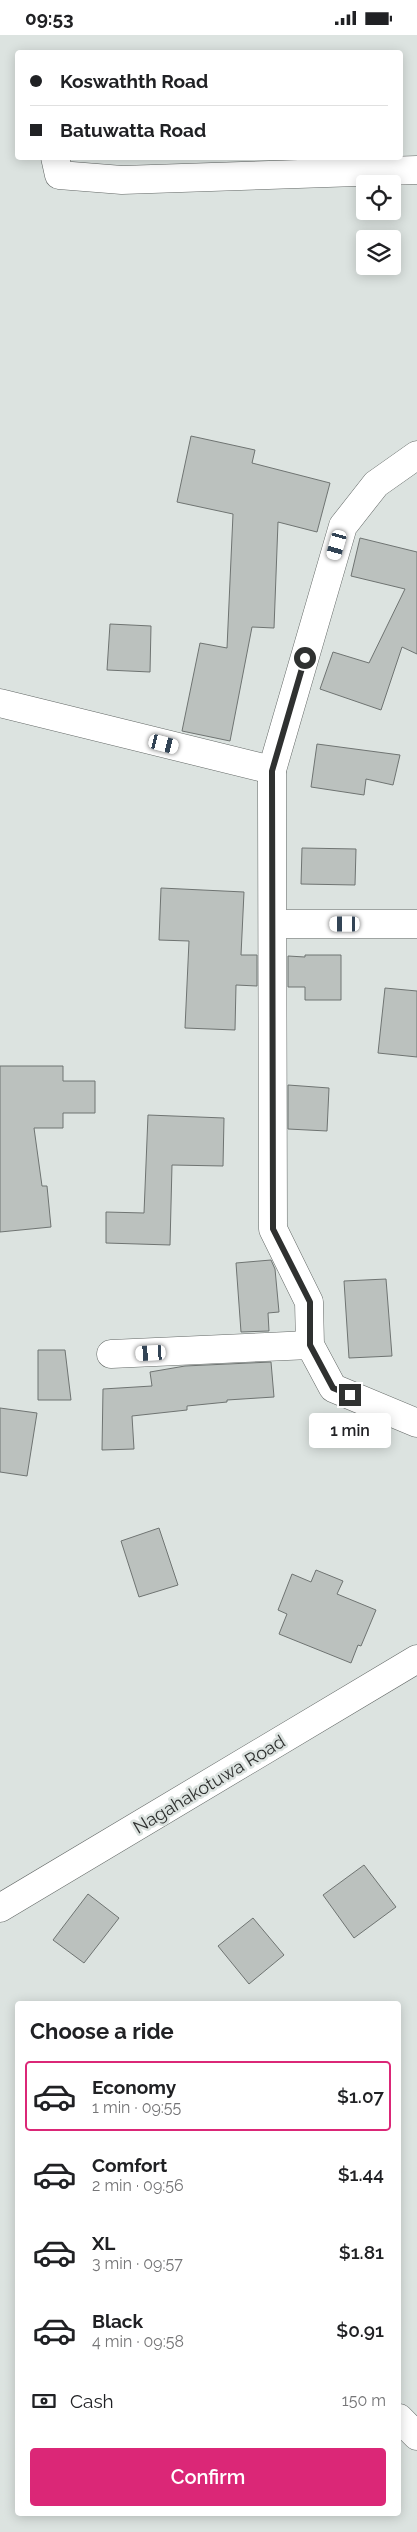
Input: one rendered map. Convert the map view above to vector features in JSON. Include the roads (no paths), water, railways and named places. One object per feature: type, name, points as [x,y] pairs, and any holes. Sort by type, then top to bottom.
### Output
[{"type":"street","points":[[56,160],[59,175],[122,180],[417,170]]},
{"type":"street","points":[[417,455],[376,484],[343,526],[272,771],[273,1229],[310,1302],[310,1345],[333,1388],[417,1423]]},
{"type":"street","points":[[0,703],[272,771]]},
{"type":"street","points":[[273,924],[417,924]]},
{"type":"street","points":[[111,1354],[310,1345]]},
{"type":"street","name":"Nagahakotuwa Road","points":[[0,1908],[417,1659]]},
{"type":"street","points":[[401,2420],[417,2436]]}]
